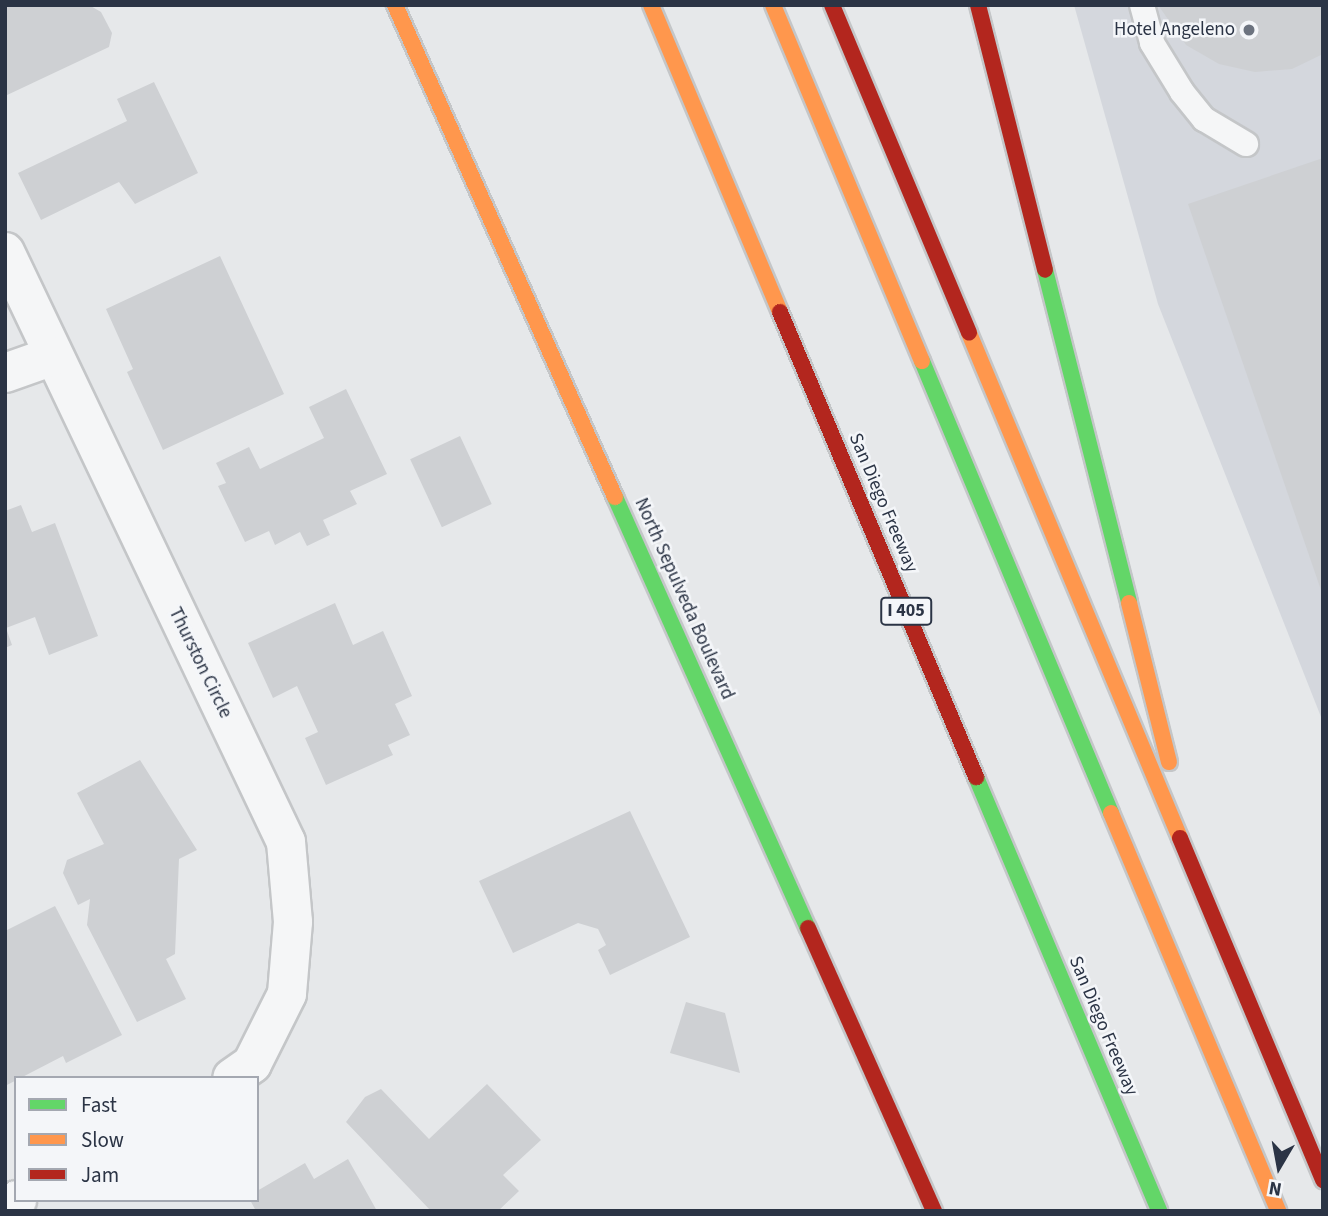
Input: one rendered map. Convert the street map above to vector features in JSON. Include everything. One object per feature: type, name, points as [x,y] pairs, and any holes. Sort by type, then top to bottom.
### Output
[{"type":"main road","name":"North Sepulveda Boulevard","points":[[395,5],[934,1211]]},
{"type":"main road","points":[[773,5],[1278,1211]]},
{"type":"main road","points":[[832,5],[1323,1180]]},
{"type":"main road","points":[[978,5],[1200,886]]},
{"type":"main road","name":"San Diego Freeway","points":[[651,7],[1159,1211]]},
{"type":"street","name":"Thurston Circle","points":[[5,252],[286,842],[293,922],[287,994],[252,1064],[235,1076]]},
{"type":"street","points":[[5,373],[53,356]]},
{"type":"lane","points":[[1142,5],[1152,43],[1182,92],[1203,119],[1246,144]]},
{"type":"shaded area","points":[[1074,5],[1323,5],[1323,722],[1158,304]]},
{"type":"building","points":[[5,5],[89,5],[101,12],[112,33],[109,47],[5,96]]},
{"type":"building","name":"Hotel Angeleno","points":[[1158,5],[1323,5],[1323,54],[1292,69],[1255,72],[1219,64],[1186,45]]},
{"type":"building","points":[[154,82],[198,173],[135,204],[119,182],[41,220],[18,173],[127,121],[117,99]]},
{"type":"building","points":[[1323,158],[1323,592],[1322,593],[1188,204]]},
{"type":"building","points":[[220,256],[284,394],[163,450],[127,372],[133,369],[106,309]]},
{"type":"building","points":[[346,389],[387,474],[350,491],[357,504],[323,520],[330,535],[307,546],[300,532],[275,545],[269,531],[245,542],[218,486],[226,483],[216,463],[249,447],[260,469],[324,438],[309,407]]},
{"type":"building","points":[[460,436],[492,504],[442,527],[410,459]]},
{"type":"building","points":[[21,505],[32,532],[55,523],[98,636],[49,655],[35,617],[6,628],[12,645],[5,648],[5,511]]},
{"type":"building","points":[[335,603],[353,645],[383,631],[412,696],[395,704],[410,735],[388,745],[393,755],[326,785],[305,738],[318,732],[297,686],[273,698],[248,643]]},
{"type":"building","points":[[140,760],[197,850],[179,859],[175,954],[166,959],[186,999],[137,1022],[87,925],[90,899],[78,905],[63,873],[67,860],[104,844],[77,793]]},
{"type":"building","points":[[630,811],[690,937],[610,975],[598,950],[606,945],[598,929],[578,923],[513,953],[479,881]]},
{"type":"building","points":[[55,906],[122,1035],[66,1063],[63,1056],[24,1076],[14,1076],[14,1081],[5,1086],[5,931]]},
{"type":"building","points":[[686,1002],[725,1013],[740,1073],[670,1053]]},
{"type":"building","points":[[487,1084],[541,1140],[503,1175],[519,1191],[498,1211],[431,1211],[346,1122],[365,1097],[381,1089],[429,1139]]},
{"type":"building","points":[[348,1159],[377,1211],[256,1211],[251,1202],[259,1202],[259,1190],[305,1163],[314,1179]]},
{"type":"traffic: fast","points":[[1045,270],[1129,603]]},
{"type":"traffic: fast","points":[[922,361],[1111,813]]},
{"type":"traffic: fast","points":[[615,497],[808,928]]},
{"type":"traffic: fast","points":[[976,777],[1159,1211]]},
{"type":"traffic: slow","points":[[395,5],[615,497]]},
{"type":"traffic: slow","points":[[651,5],[780,312]]},
{"type":"traffic: slow","points":[[773,5],[922,361]]},
{"type":"traffic: slow","points":[[969,333],[1180,838]]},
{"type":"traffic: slow","points":[[1129,603],[1169,762]]},
{"type":"traffic: slow","points":[[1111,813],[1278,1211]]},
{"type":"traffic: jam","points":[[832,5],[969,333]]},
{"type":"traffic: jam","points":[[978,5],[1045,270]]},
{"type":"traffic: jam","points":[[780,312],[976,777]]},
{"type":"traffic: jam","points":[[1180,838],[1323,1180]]},
{"type":"traffic: jam","points":[[808,928],[934,1211]]},
{"type":"place","name":"Hotel Angeleno","points":[[1249,30]]}]
